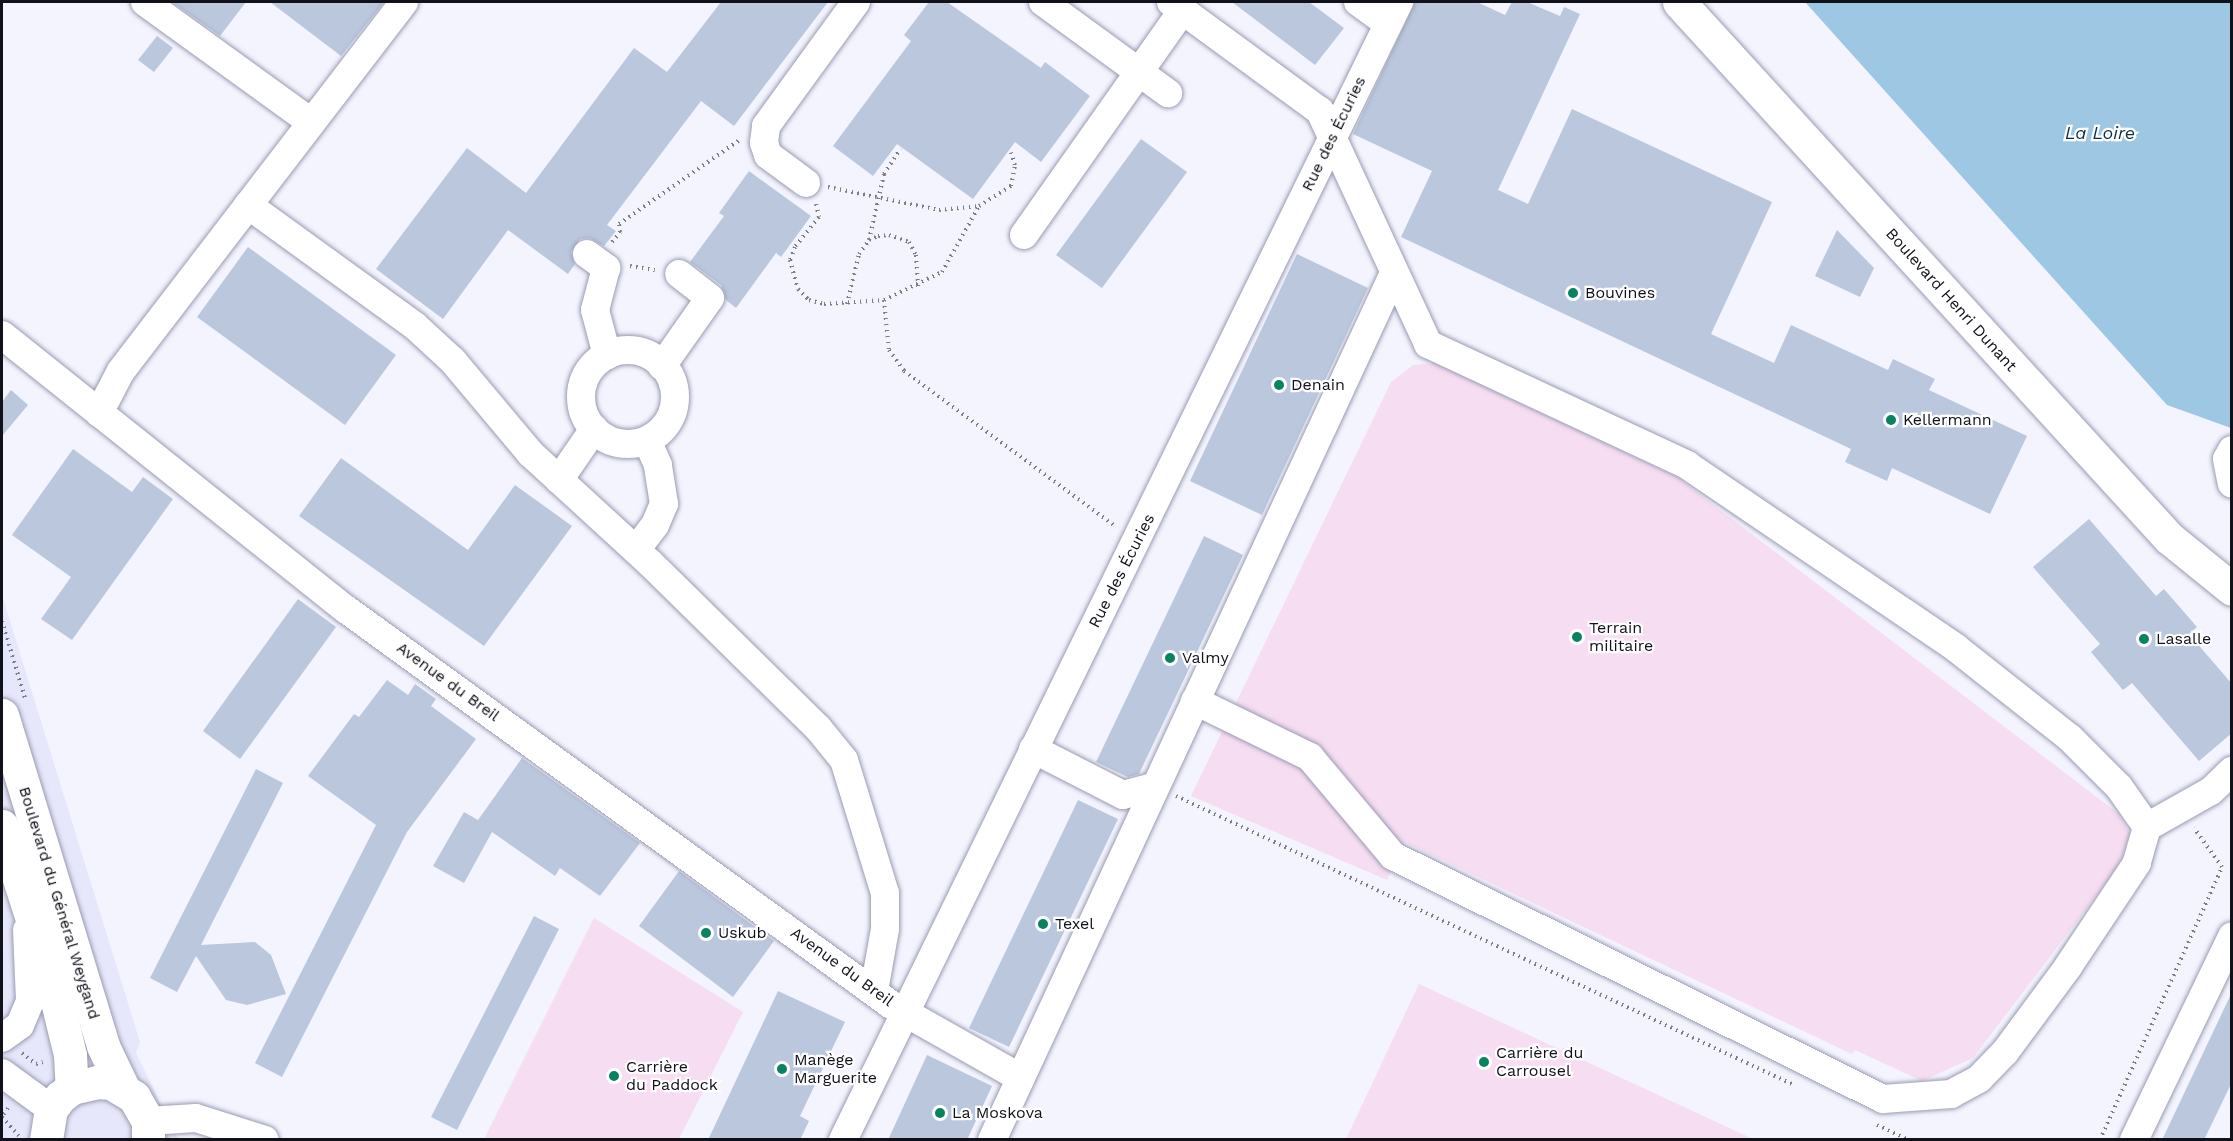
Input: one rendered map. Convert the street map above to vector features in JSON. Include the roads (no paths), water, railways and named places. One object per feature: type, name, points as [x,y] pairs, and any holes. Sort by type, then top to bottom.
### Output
[{"type":"main road","name":"Boulevard Henri Dunant","points":[[1679,2],[2169,538],[2232,589]]},
{"type":"main road","name":"Boulevard du Général Weygand","points":[[14,707],[103,1046],[123,1088],[134,1097],[148,1130]]},
{"type":"main road","name":"Boulevard du Général Weygand","points":[[2,826],[64,1026],[56,1112]]},
{"type":"main road","points":[[56,1112],[98,1082],[123,1088]]},
{"type":"street","points":[[146,2],[311,122]]},
{"type":"street","points":[[99,413],[121,371],[404,2]]},
{"type":"street","points":[[806,183],[768,155],[764,143],[766,126],[856,2]]},
{"type":"street","points":[[1043,2],[1168,93]]},
{"type":"street","points":[[1358,2],[1394,13]]},
{"type":"street","points":[[1024,235],[1139,72],[1177,6],[1320,111],[1333,133],[1428,344],[1658,448],[1697,471],[1956,648],[2017,696],[2070,738],[2119,787],[2147,827]]},
{"type":"street","name":"Rue des Écuries","points":[[843,1140],[1033,749],[1137,542],[1333,133],[1394,13]]},
{"type":"street","points":[[248,205],[415,326],[479,389],[531,454],[636,550],[818,728],[844,760],[859,799],[885,893],[885,929],[874,991]]},
{"type":"street","points":[[596,261],[595,310],[607,355]]},
{"type":"street","points":[[992,1140],[1153,787],[1395,273]]},
{"type":"street","points":[[662,366],[710,298],[679,274]]},
{"type":"street","name":"Avenue du Breil","points":[[2,335],[347,610],[874,991],[1021,1078]]},
{"type":"street","points":[[633,351],[647,355],[662,366],[674,390],[674,405],[660,432],[647,440],[616,443],[594,429],[583,412],[580,396],[592,367],[607,355],[633,351]]},
{"type":"street","points":[[559,480],[594,429]]},
{"type":"street","points":[[636,550],[655,525],[664,504],[658,465],[647,440]]},
{"type":"street","points":[[2232,450],[2227,459],[2232,484]]},
{"type":"street","points":[[1195,701],[1310,757],[1393,856],[1883,1099],[1951,1094],[1979,1079],[2005,1052],[2068,967],[2137,863],[2147,827],[2211,791],[2232,771]]},
{"type":"street","points":[[1033,749],[1123,795],[1153,787]]},
{"type":"street","points":[[2,1038],[20,1025],[30,1000],[24,892]]},
{"type":"street","points":[[2134,1140],[2232,936]]},
{"type":"street","points":[[2,1073],[56,1112]]},
{"type":"street","points":[[148,1130],[196,1118],[265,1140]]},
{"type":"water","name":"La Loire","points":[[1805,2],[2231,2],[2231,428],[2167,405]]},
{"type":"place","name":"Bouvines","points":[[1573,293]]},
{"type":"place","name":"Denain","points":[[1279,385]]},
{"type":"place","name":"Kellermann","points":[[1891,420]]},
{"type":"place","name":"Terrain militaire","points":[[1577,637]]},
{"type":"place","name":"Lasalle","points":[[2144,639]]},
{"type":"place","name":"Valmy","points":[[1170,658]]},
{"type":"place","name":"Texel","points":[[1043,924]]},
{"type":"place","name":"Uskub","points":[[706,933]]},
{"type":"place","name":"Carrière du Carrousel","points":[[1484,1062]]},
{"type":"place","name":"Manège Marguerite","points":[[782,1069]]},
{"type":"place","name":"Carrière du Paddock","points":[[614,1076]]},
{"type":"place","name":"La Moskova","points":[[940,1113]]}]
